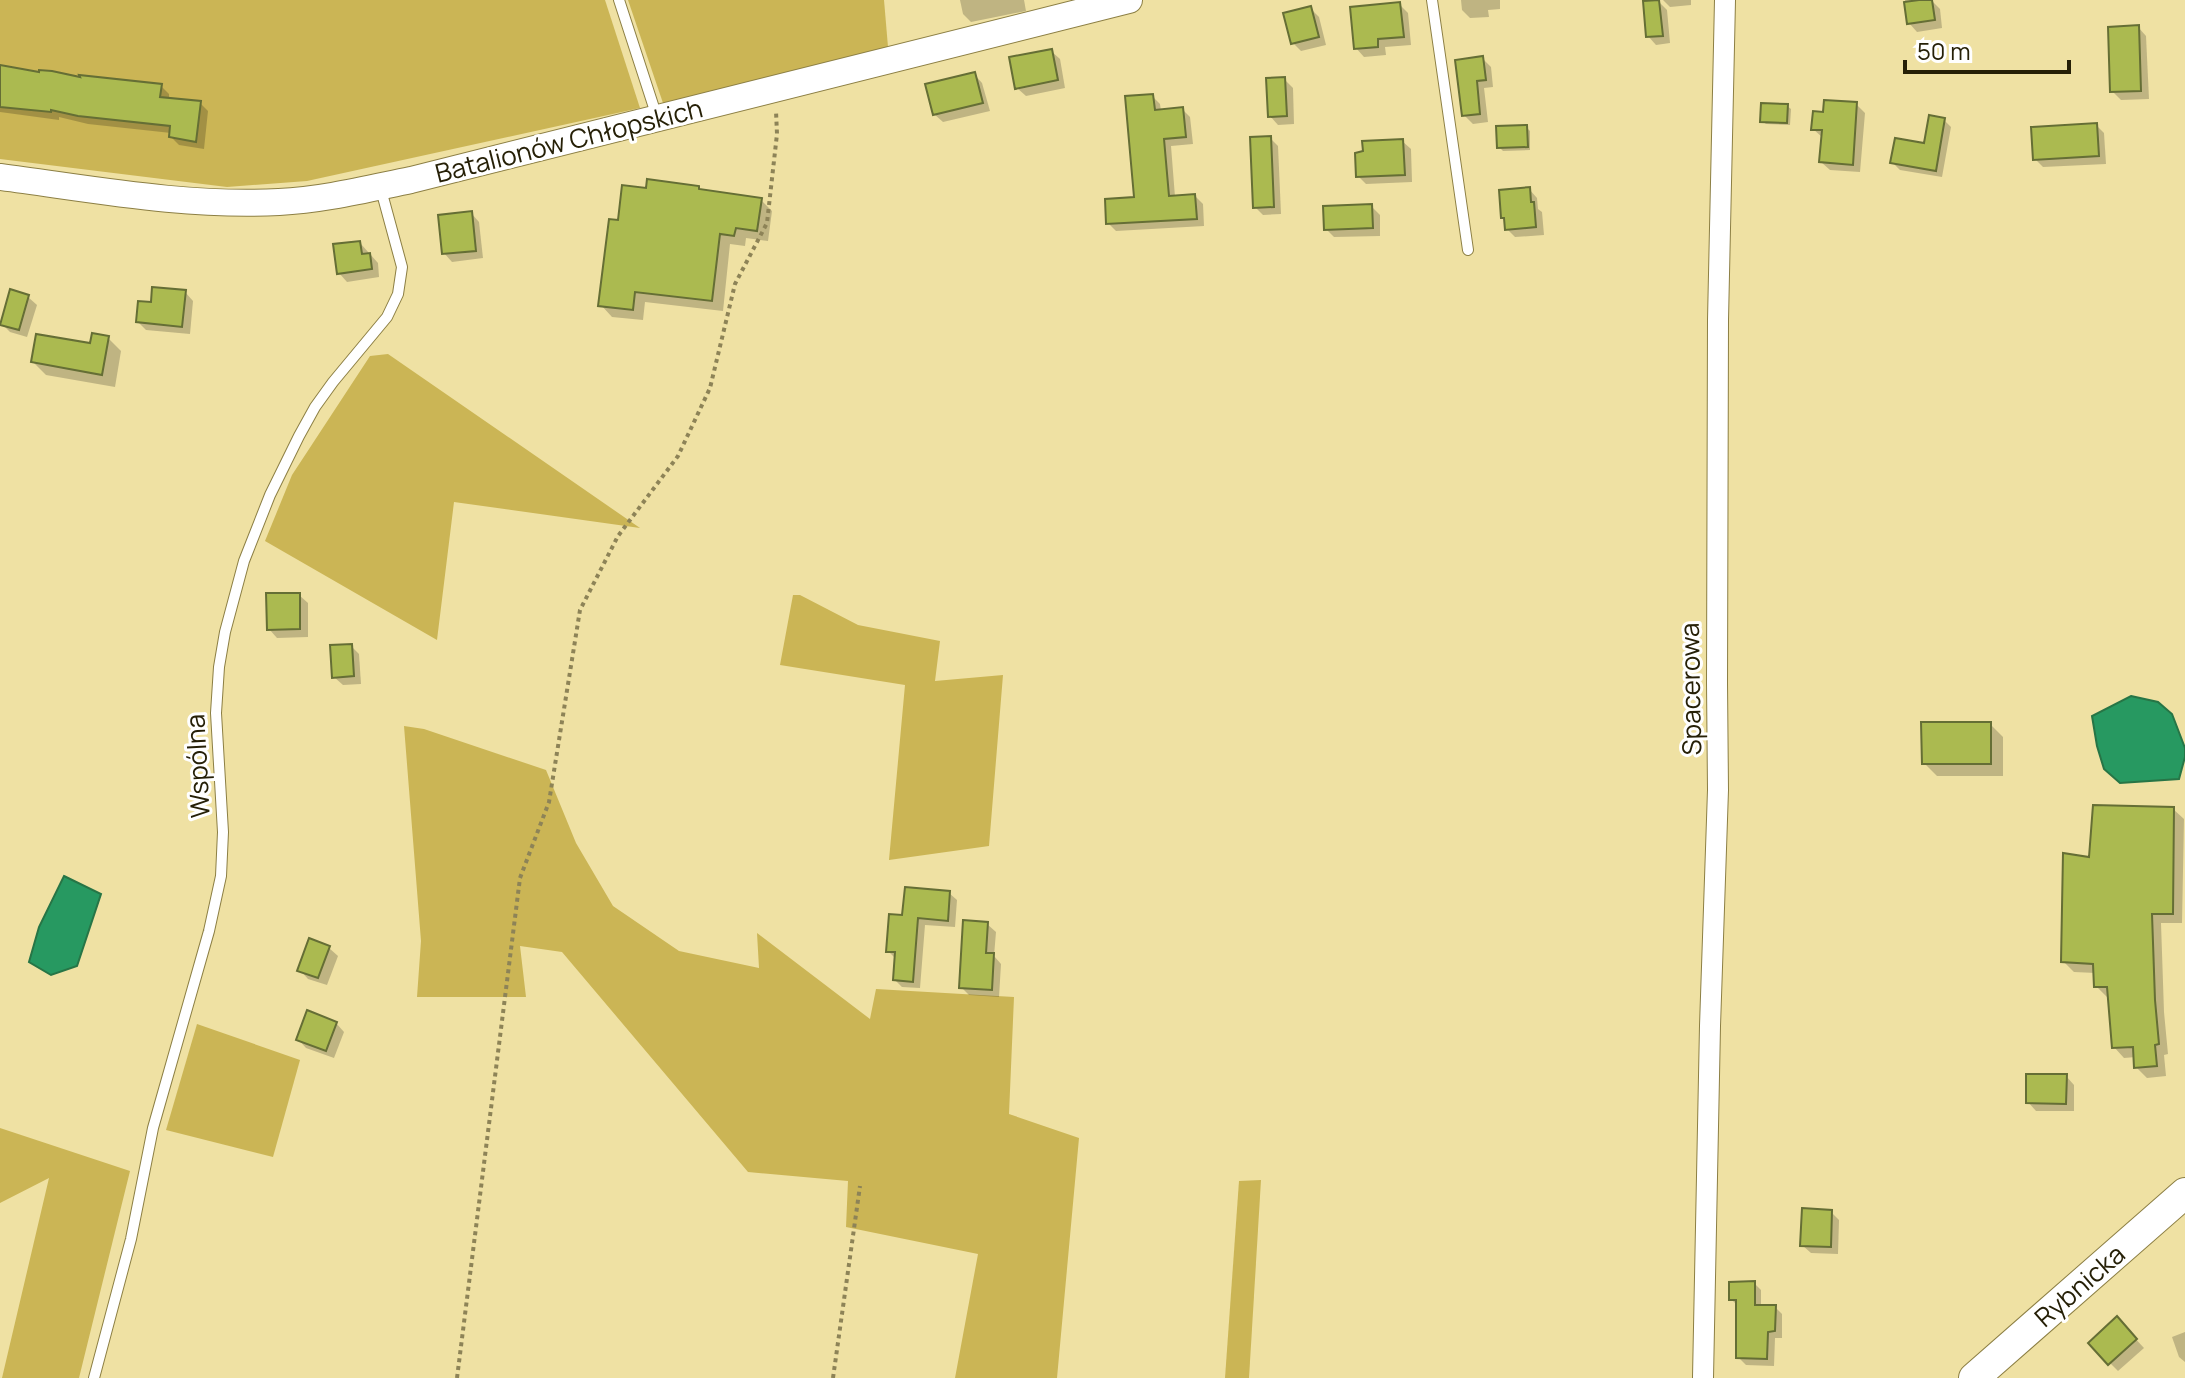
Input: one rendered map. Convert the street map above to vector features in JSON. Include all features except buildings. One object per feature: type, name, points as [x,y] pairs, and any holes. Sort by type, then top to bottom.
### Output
[{"type":"main road","name":"Rybnicka","points":[[1976,1377],[2185,1193]]},
{"type":"street","name":"Batalionów Chłopskich","points":[[0,177],[150,197],[228,202],[321,198],[658,119],[1129,0]]},
{"type":"street","name":"Spacerowa","points":[[1703,1378],[1718,790],[1718,320],[1725,0]]},
{"type":"lane","points":[[619,0],[658,119]]},
{"type":"lane","points":[[1432,0],[1468,250]]},
{"type":"lane","name":"Wspólna","points":[[94,1378],[131,1239],[153,1128],[209,931],[221,876],[223,832],[216,713],[225,632],[244,561],[270,495],[299,436],[333,382],[387,317],[398,294],[402,267],[380,186]]},
{"type":"path","points":[[457,1378],[520,878],[549,802],[580,610],[618,536],[678,456],[710,388],[735,284],[767,223],[777,134],[776,89]]},
{"type":"path","points":[[833,1378],[860,1186]]},
{"type":"shaded area","points":[[0,0],[605,0],[640,108],[307,181],[227,187],[0,159]]},
{"type":"shaded area","points":[[628,0],[884,0],[888,47],[664,106]]},
{"type":"shaded area","points":[[388,354],[640,528],[454,502],[437,640],[265,541],[292,475],[370,356]]},
{"type":"shaded area","points":[[793,595],[800,595],[858,625],[940,641],[935,681],[1003,675],[989,846],[889,860],[905,685],[780,665]]},
{"type":"shaded area","points":[[2131,696],[2158,702],[2172,714],[2185,748],[2179,779],[2120,783],[2104,769],[2092,716]]},
{"type":"shaded area","points":[[404,726],[424,729],[546,770],[576,843],[613,906],[679,951],[759,968],[757,933],[870,1019],[876,989],[1014,997],[1009,1114],[1079,1138],[1057,1378],[955,1378],[978,1254],[846,1227],[848,1181],[748,1172],[562,952],[520,946],[526,997],[417,997],[421,941]]},
{"type":"shaded area","points":[[64,876],[101,894],[77,966],[51,975],[29,962],[39,927]]},
{"type":"shaded area","points":[[197,1024],[300,1060],[273,1157],[166,1130]]},
{"type":"shaded area","points":[[0,1128],[130,1171],[79,1378],[2,1378],[49,1178],[0,1203]]},
{"type":"shaded area","points":[[1261,1180],[1249,1378],[1225,1378],[1239,1181]]}]
